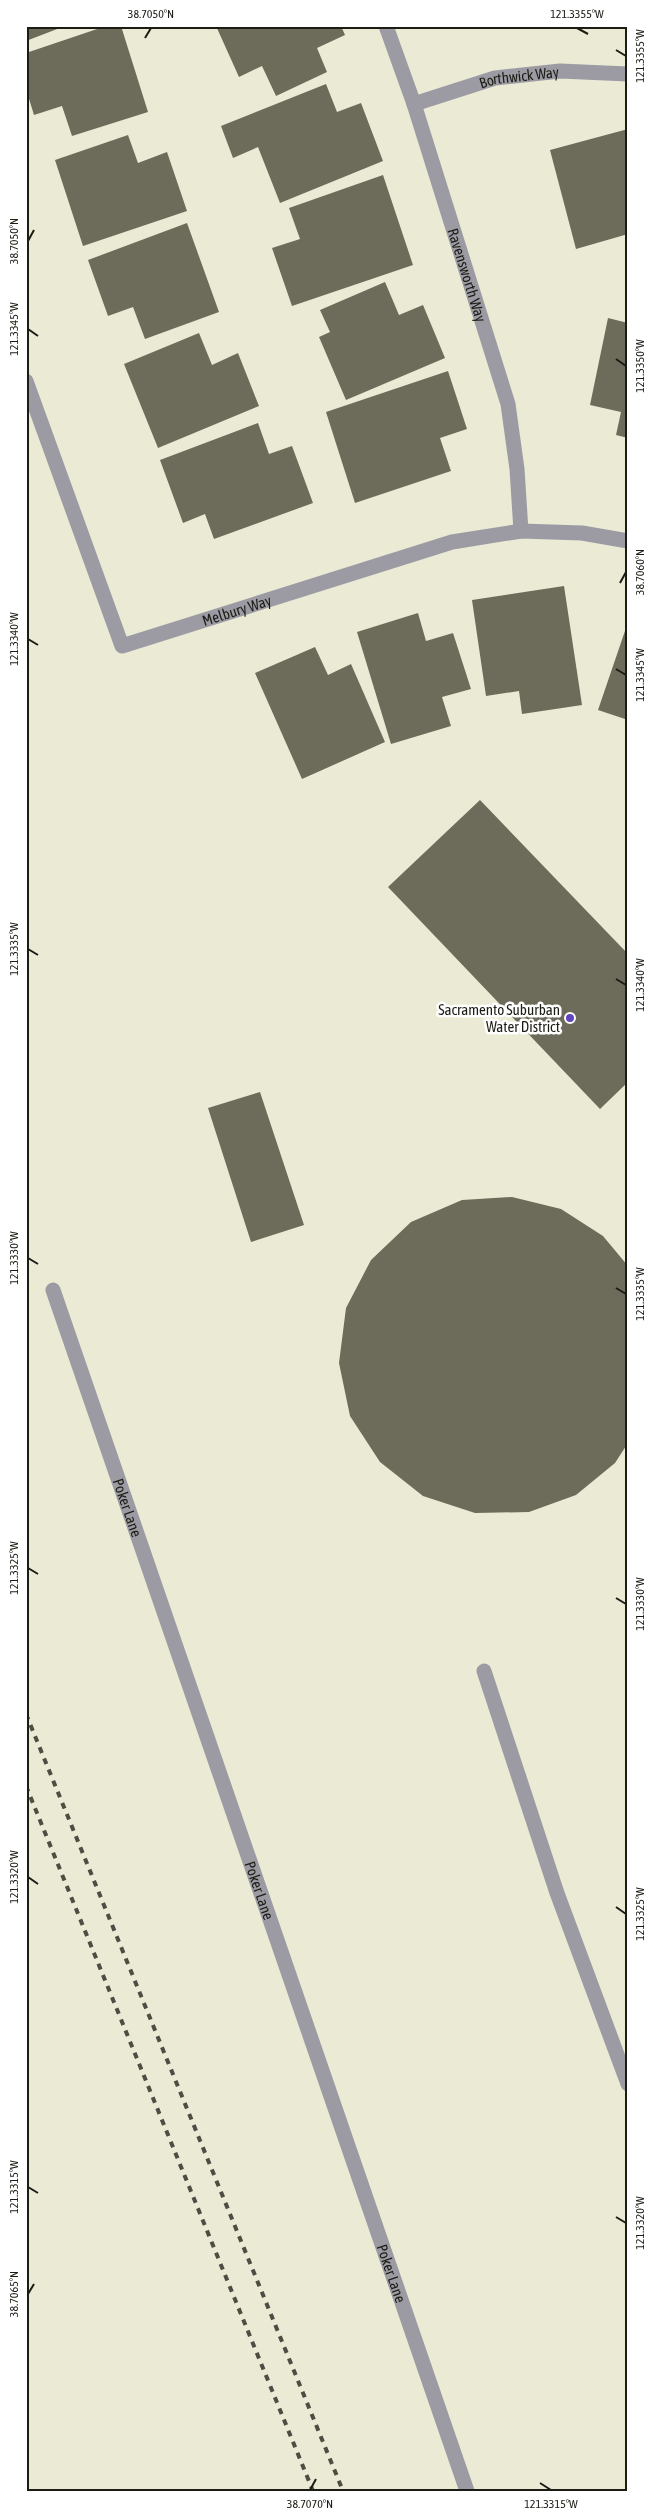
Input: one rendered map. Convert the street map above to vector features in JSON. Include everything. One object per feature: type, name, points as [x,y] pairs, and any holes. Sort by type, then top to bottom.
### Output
[{"type":"street","name":"Ravensworth Way","points":[[386,26],[414,104],[508,404],[517,469],[521,531]]},
{"type":"street","name":"Borthwick Way","points":[[414,104],[495,78],[560,71],[628,74]]},
{"type":"street","name":"Melbury Way","points":[[26,380],[122,646],[452,542],[521,531],[582,533],[628,541]]},
{"type":"street","name":"Poker Lane","points":[[53,1290],[466,2491]]},
{"type":"street","points":[[484,1671],[557,1892],[628,2084]]},
{"type":"building","points":[[26,26],[65,26],[26,41]]},
{"type":"building","points":[[106,26],[121,26],[148,112],[72,136],[62,106],[34,115],[26,89],[26,53]]},
{"type":"building","points":[[216,26],[341,26],[345,35],[317,48],[327,72],[276,96],[262,66],[239,77]]},
{"type":"building","points":[[326,84],[337,112],[361,103],[383,161],[280,203],[258,147],[233,158],[221,126]]},
{"type":"building","points":[[628,129],[628,234],[576,249],[550,150]]},
{"type":"building","points":[[128,135],[138,163],[167,152],[187,211],[83,246],[55,160]]},
{"type":"building","points":[[383,175],[413,265],[292,306],[272,248],[300,239],[289,208]]},
{"type":"building","points":[[187,223],[219,312],[145,339],[133,307],[108,316],[88,260]]},
{"type":"building","points":[[385,282],[399,315],[423,305],[445,358],[346,400],[319,337],[330,332],[320,310]]},
{"type":"building","points":[[608,318],[628,323],[628,438],[616,435],[621,412],[590,405]]},
{"type":"building","points":[[199,333],[212,365],[238,353],[259,406],[158,448],[124,364]]},
{"type":"building","points":[[448,371],[467,429],[440,438],[451,471],[355,503],[326,412]]},
{"type":"building","points":[[258,423],[269,454],[292,446],[313,503],[214,539],[205,514],[183,523],[160,460]]},
{"type":"building","points":[[564,586],[582,705],[522,714],[519,691],[486,696],[472,600]]},
{"type":"building","points":[[418,613],[426,641],[453,633],[471,689],[442,697],[451,726],[391,744],[357,632]]},
{"type":"building","points":[[628,625],[628,720],[598,710]]},
{"type":"building","points":[[315,647],[328,675],[351,664],[385,742],[302,779],[255,673]]},
{"type":"building","name":"Sacramento Suburban Water District","points":[[480,800],[628,954],[628,1082],[600,1109],[388,887]]},
{"type":"building","points":[[260,1092],[304,1225],[251,1242],[208,1108]]},
{"type":"building","points":[[512,1197],[561,1209],[603,1236],[628,1266],[628,1443],[615,1463],[576,1495],[529,1512],[475,1513],[423,1496],[380,1462],[350,1416],[339,1363],[346,1308],[371,1260],[411,1222],[462,1200]]},
{"type":"railway","points":[[26,1714],[343,2491]]},
{"type":"railway","points":[[26,1786],[313,2491]]},
{"type":"place","name":"Sacramento Suburban Water District","points":[[570,1018]]}]
